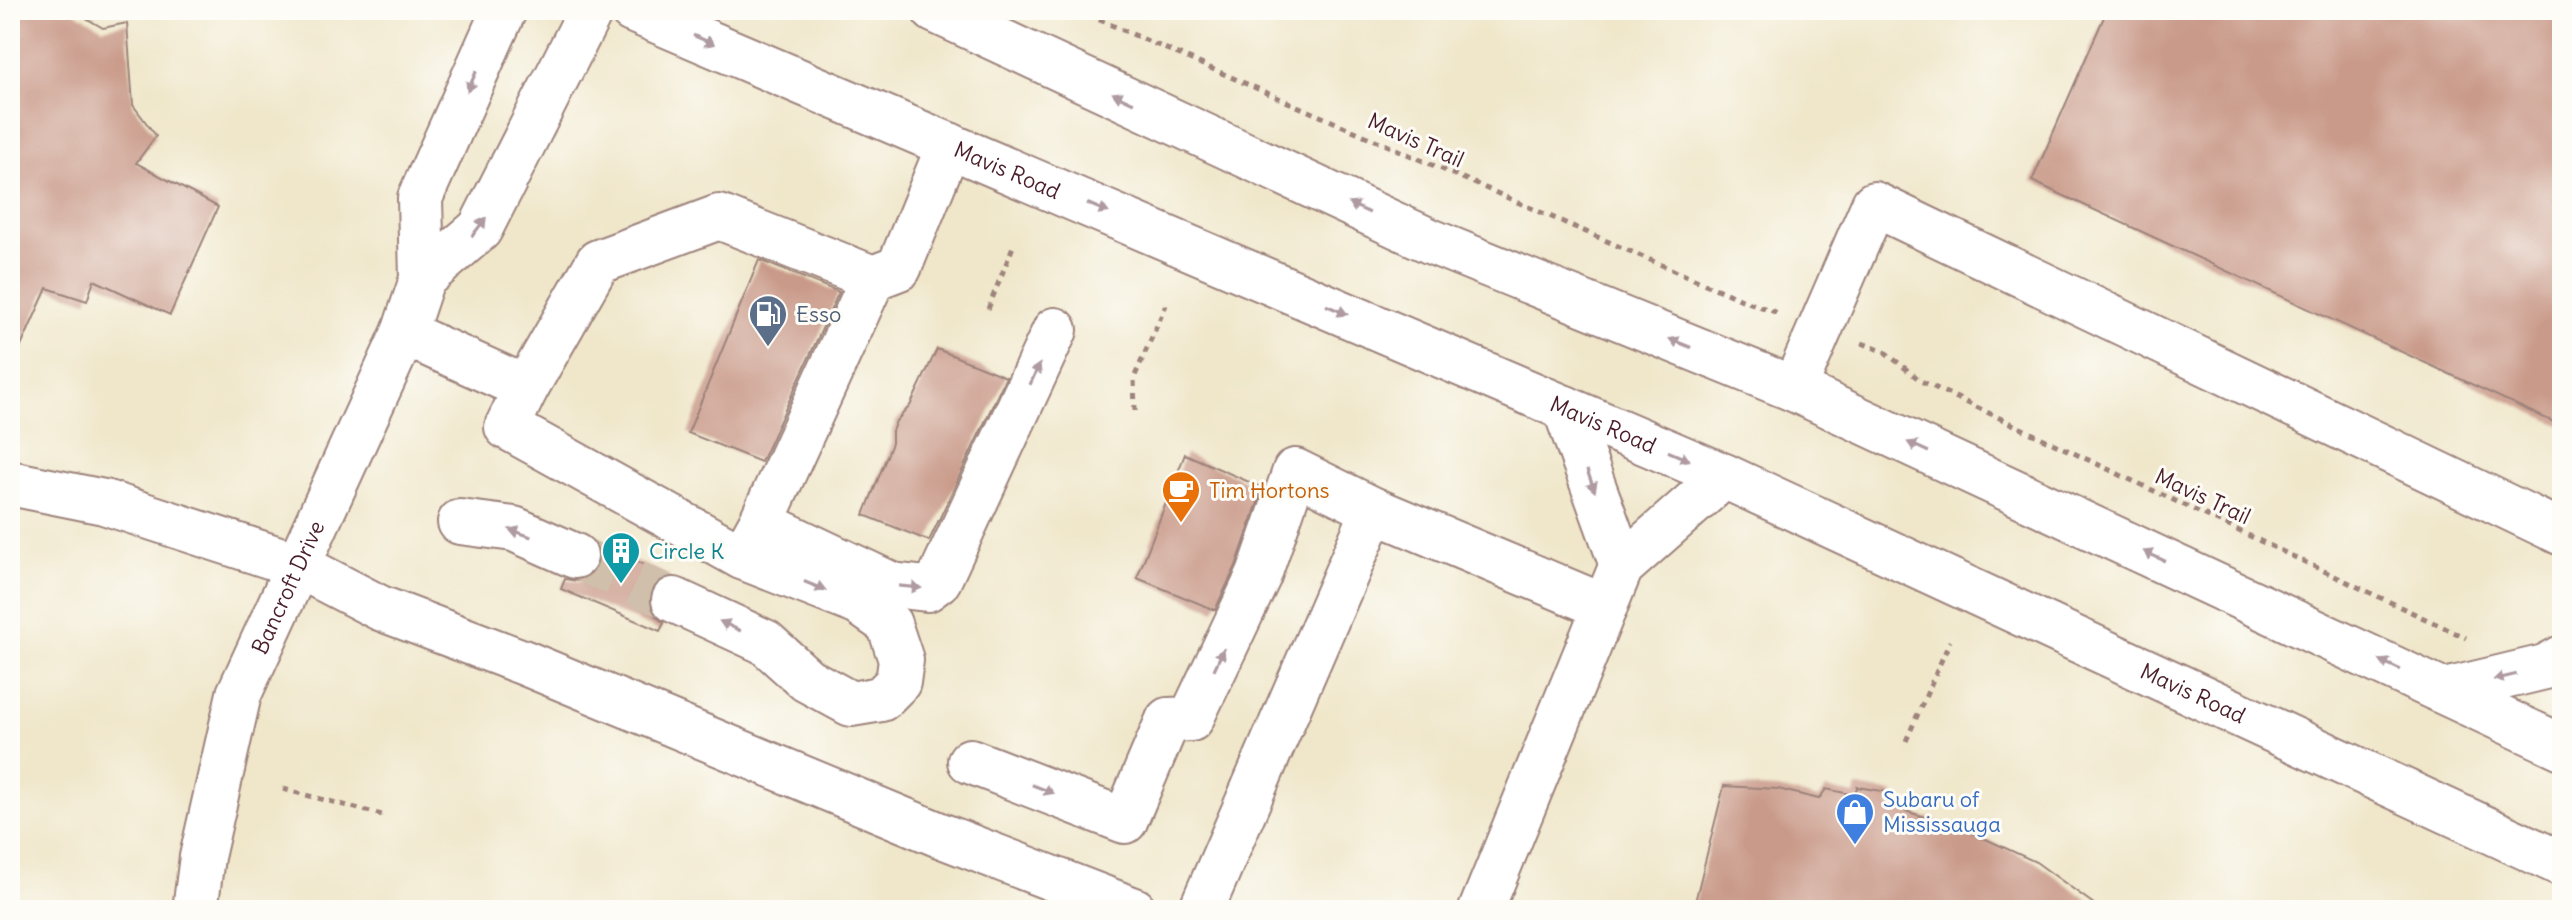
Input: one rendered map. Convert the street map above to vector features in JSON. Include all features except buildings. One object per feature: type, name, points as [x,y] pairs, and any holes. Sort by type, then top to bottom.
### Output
[{"type":"main road","name":"Bancroft Drive","points":[[195,910],[202,857],[239,694],[404,333],[422,279],[420,198],[504,10]]},
{"type":"main road","points":[[422,279],[480,229],[591,10]]},
{"type":"main road","name":"Mavis Road","points":[[632,10],[1724,476],[2562,864]]},
{"type":"main road","points":[[934,10],[1430,241],[1794,389],[2562,747]]},
{"type":"main road","points":[[674,600],[765,642],[807,680],[851,704],[881,699],[898,682],[901,660],[889,624],[859,603],[752,540],[507,427],[598,262],[719,217],[873,278],[899,268],[949,145]]},
{"type":"main road","points":[[1794,389],[1874,204],[2562,533]]},
{"type":"main road","points":[[752,540],[873,278]]},
{"type":"main road","points":[[752,540],[892,585],[927,589],[939,580],[1055,330]]},
{"type":"main road","points":[[404,333],[526,388]]},
{"type":"main road","points":[[1565,408],[1622,565]]},
{"type":"main road","points":[[970,761],[1125,821],[1168,720],[1191,719],[1259,575],[1295,471],[1374,510],[1605,607]]},
{"type":"main road","points":[[1481,910],[1622,565],[1724,476]]},
{"type":"main road","points":[[10,483],[104,502],[297,565],[380,608],[525,663],[940,835],[1134,910]]},
{"type":"main road","points":[[1201,910],[1374,510]]},
{"type":"main road","points":[[460,522],[514,529],[575,556]]},
{"type":"main road","points":[[2445,691],[2545,667],[2562,658]]},
{"type":"path","name":"Mavis Trail","points":[[1077,10],[1742,300]]},
{"type":"path","points":[[988,309],[1014,244]]},
{"type":"path","points":[[1135,411],[1134,378],[1166,305]]},
{"type":"path","name":"Mavis Trail","points":[[1885,352],[1921,381],[2477,643]]},
{"type":"path","points":[[1906,741],[1950,641]]},
{"type":"path","points":[[283,789],[386,816]]},
{"type":"tunnel","points":[[575,556],[674,600]]},
{"type":"place","name":"Esso","points":[[768,348]]},
{"type":"place","name":"Tim Hortons","points":[[1181,524]]},
{"type":"place","name":"Circle K","points":[[621,585]]},
{"type":"place","name":"Subaru of Mississauga","points":[[1855,846]]}]
